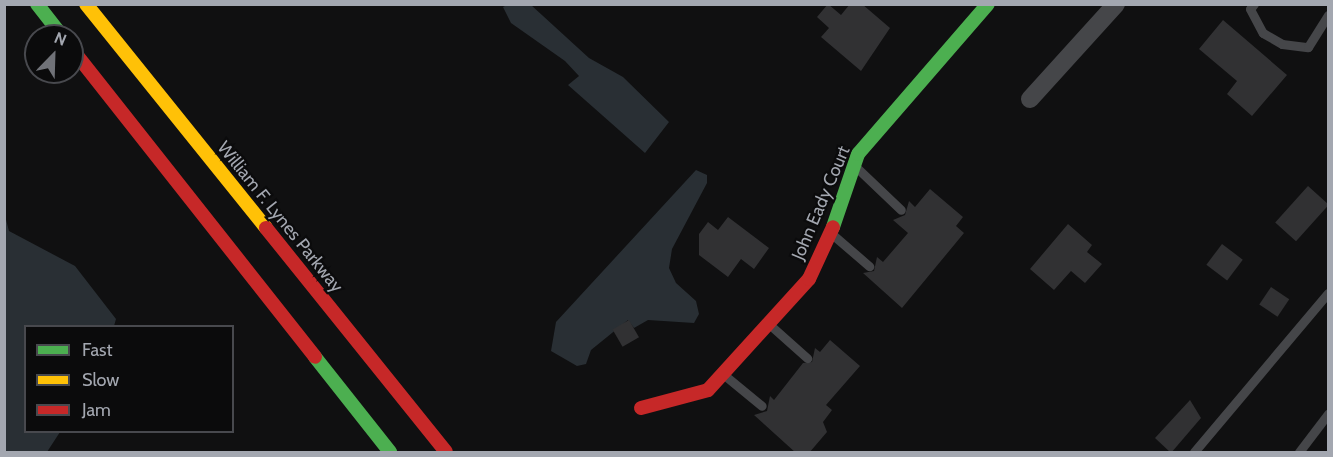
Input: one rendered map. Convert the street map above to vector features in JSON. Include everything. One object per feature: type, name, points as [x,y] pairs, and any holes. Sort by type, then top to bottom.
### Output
[{"type":"main road","points":[[37,4],[53,24]]},
{"type":"main road","name":"William F. Lynes Parkway","points":[[86,4],[446,453]]},
{"type":"main road","name":"John Eady Court","points":[[641,408],[708,390],[808,279],[831,233],[858,154],[988,4]]},
{"type":"main road","points":[[84,64],[390,453]]},
{"type":"street","points":[[1030,99],[1116,4]]},
{"type":"lane","points":[[1254,4],[1250,9],[1263,33],[1282,44],[1308,47],[1329,15]]},
{"type":"lane","points":[[854,165],[901,210]]},
{"type":"lane","points":[[831,233],[869,266]]},
{"type":"lane","points":[[1194,453],[1329,293]]},
{"type":"lane","points":[[768,324],[807,358]]},
{"type":"lane","points":[[723,374],[762,406]]},
{"type":"lane","points":[[1299,453],[1329,414]]},
{"type":"shaded area","points":[[531,5],[589,58],[623,77],[669,122],[645,153],[568,85],[579,76],[565,61],[511,23],[503,7]]},
{"type":"shaded area","points":[[696,170],[707,175],[707,183],[672,249],[669,268],[676,283],[696,301],[699,314],[694,323],[648,320],[634,328],[628,320],[591,350],[586,364],[577,366],[551,351],[556,322]]},
{"type":"shaded area","points":[[4,212],[9,231],[75,266],[116,319],[114,325],[24,325],[24,433],[59,433],[47,452],[5,452]]},
{"type":"building","points":[[828,4],[841,15],[850,4],[862,4],[890,28],[861,71],[821,37],[829,28],[817,17]]},
{"type":"building","points":[[1223,20],[1287,75],[1252,116],[1227,94],[1237,81],[1199,49]]},
{"type":"building","points":[[1308,186],[1328,206],[1296,241],[1275,222]]},
{"type":"building","points":[[930,189],[963,217],[956,226],[964,233],[902,308],[863,273],[874,271],[877,257],[883,262],[908,233],[893,220],[905,215],[909,201],[915,207]]},
{"type":"building","points":[[728,217],[769,248],[754,269],[741,259],[728,277],[699,255],[699,234],[708,222],[718,230]]},
{"type":"building","points":[[1068,224],[1092,245],[1087,252],[1102,264],[1085,283],[1071,271],[1054,290],[1030,269]]},
{"type":"building","points":[[1222,244],[1243,260],[1227,280],[1206,265]]},
{"type":"building","points":[[1271,287],[1289,299],[1277,317],[1259,304]]},
{"type":"building","points":[[629,320],[639,337],[623,347],[613,330]]},
{"type":"building","points":[[830,340],[860,366],[826,405],[832,410],[823,422],[827,432],[809,453],[796,453],[754,415],[767,411],[770,396],[774,400],[803,363],[812,362],[815,348],[820,352]]},
{"type":"building","points":[[1190,400],[1201,418],[1171,453],[1155,438]]},
{"type":"traffic: fast","points":[[37,4],[53,24]]},
{"type":"traffic: fast","points":[[833,227],[858,154],[988,4]]},
{"type":"traffic: fast","points":[[315,357],[390,452]]},
{"type":"traffic: slow","points":[[86,4],[266,228]]},
{"type":"traffic: jam","points":[[84,64],[315,357]]},
{"type":"traffic: jam","points":[[641,408],[708,390],[809,279],[833,227]]},
{"type":"traffic: jam","points":[[266,228],[446,452]]}]
